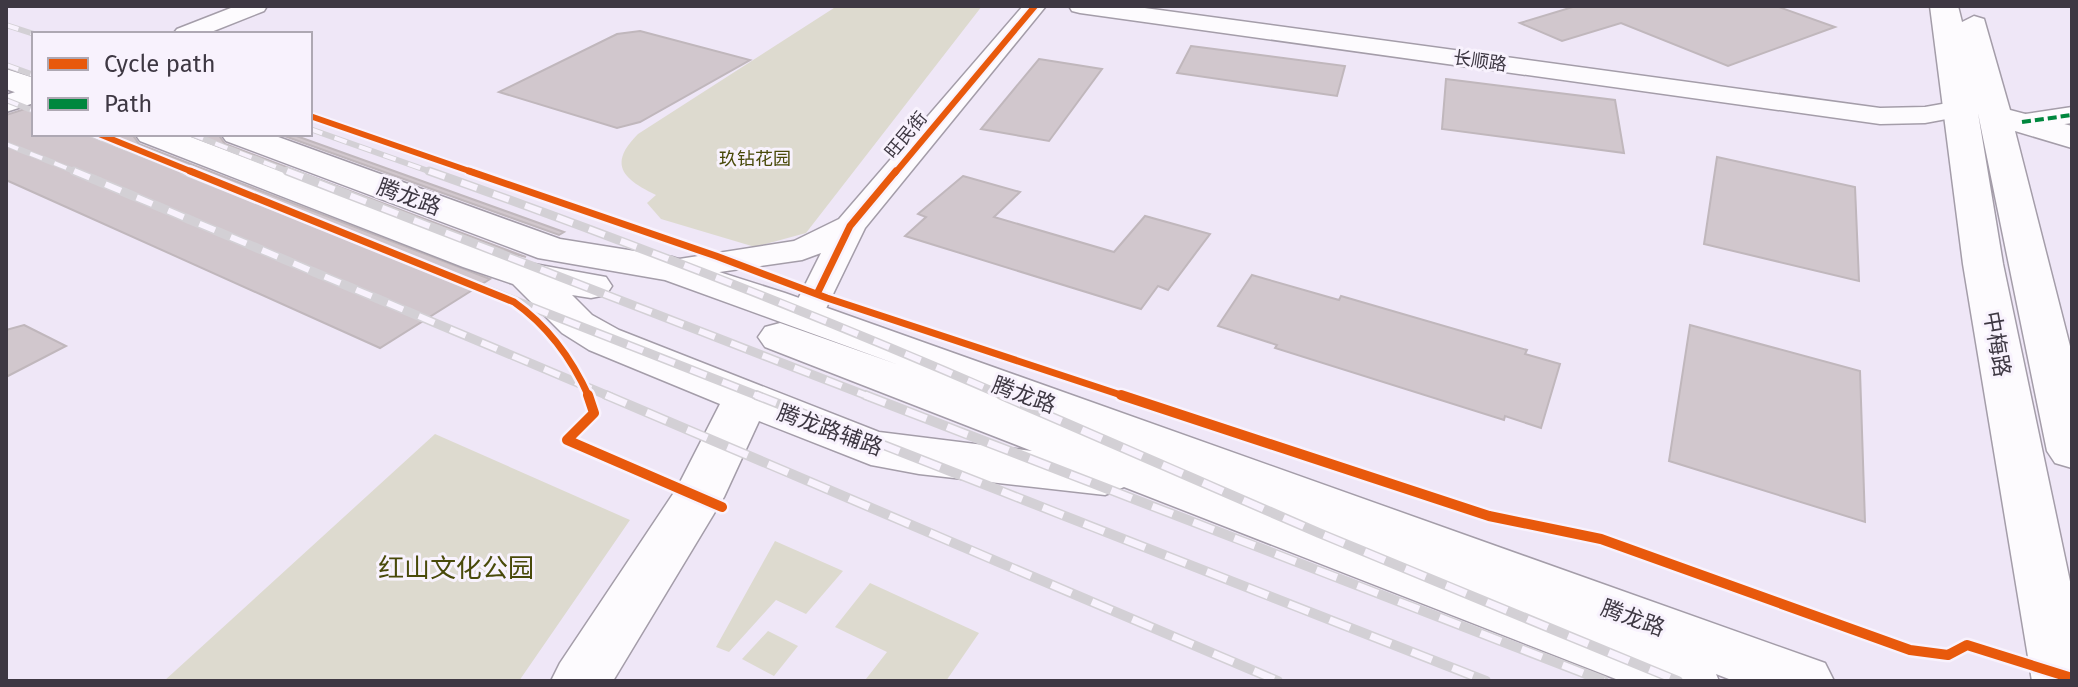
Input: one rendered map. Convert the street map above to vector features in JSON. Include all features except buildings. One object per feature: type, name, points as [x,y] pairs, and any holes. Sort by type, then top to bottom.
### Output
[{"type":"main road","name":"中梅路","points":[[1944,6],[1985,125],[2072,451]]},
{"type":"main road","name":"中梅路","points":[[1970,6],[1985,125],[1999,357],[2062,681]]},
{"type":"main road","points":[[6,48],[32,58]]},
{"type":"main road","points":[[6,78],[32,90]]},
{"type":"main road","points":[[1985,125],[2072,138]]},
{"type":"main road","name":"腾龙路","points":[[157,136],[477,259],[527,275],[638,291],[682,302],[1689,681]]},
{"type":"main road","name":"腾龙路","points":[[243,136],[552,250],[672,269],[807,315],[1804,681]]},
{"type":"main road","name":"腾龙路辅路","points":[[527,275],[577,324],[604,340],[871,448],[919,457],[1169,484]]},
{"type":"main road","points":[[581,681],[698,497],[746,399]]},
{"type":"main road","points":[[1581,640],[1629,681]]},
{"type":"street","points":[[190,32],[256,6]]},
{"type":"street","name":"旺民街","points":[[807,315],[850,226],[1035,6]]},
{"type":"street","name":"长顺路","points":[[1080,6],[1880,116]]},
{"type":"street","points":[[6,104],[32,92]]},
{"type":"street","points":[[1880,116],[1925,115],[1985,125]]},
{"type":"street","points":[[1880,116],[1924,131],[2072,115]]},
{"type":"street","points":[[672,269],[802,250],[850,226]]},
{"type":"green space","name":"玖钻花园","points":[[837,6],[982,6],[806,233],[755,247],[661,219],[647,203],[656,195],[627,177],[623,170],[623,154],[638,134]]},
{"type":"green space","name":"红山文化公园","points":[[435,434],[630,520],[519,681],[164,681]]},
{"type":"green space","points":[[775,541],[843,571],[806,614],[776,600],[729,652],[716,647]]},
{"type":"green space","points":[[870,583],[979,633],[946,681],[866,679],[887,652],[835,627]]},
{"type":"green space","points":[[768,631],[798,646],[774,676],[742,659]]},
{"type":"railway","points":[[6,25],[32,33]]},
{"type":"railway","points":[[6,65],[32,74]]},
{"type":"railway","points":[[6,100],[32,110]]},
{"type":"railway","points":[[312,130],[434,173]]},
{"type":"railway","points":[[95,136],[189,173]]},
{"type":"railway","points":[[196,136],[292,173]]},
{"type":"railway","points":[[6,144],[75,171]]},
{"type":"railway","points":[[75,171],[79,173]]},
{"type":"railway","points":[[75,171],[611,397]]},
{"type":"railway","points":[[184,171],[761,397]]},
{"type":"railway","points":[[287,171],[870,397]]},
{"type":"railway","points":[[429,171],[719,279],[1006,397]]},
{"type":"railway","points":[[606,395],[1278,681]]},
{"type":"railway","points":[[756,395],[1486,681]]},
{"type":"railway","points":[[865,395],[1604,681]]},
{"type":"railway","points":[[1001,395],[1319,533],[1678,681]]},
{"type":"marked path","points":[[2022,122],[2072,115]]},
{"type":"cycle path","points":[[817,294],[850,226],[1035,6]]},
{"type":"cycle path","points":[[312,117],[716,256],[827,298],[1489,516],[1601,539],[1910,650],[1948,655],[1967,645],[2072,678]]},
{"type":"cycle path","points":[[104,136],[514,302],[539,322],[561,347],[593,405],[594,413],[567,440],[722,507]]}]
